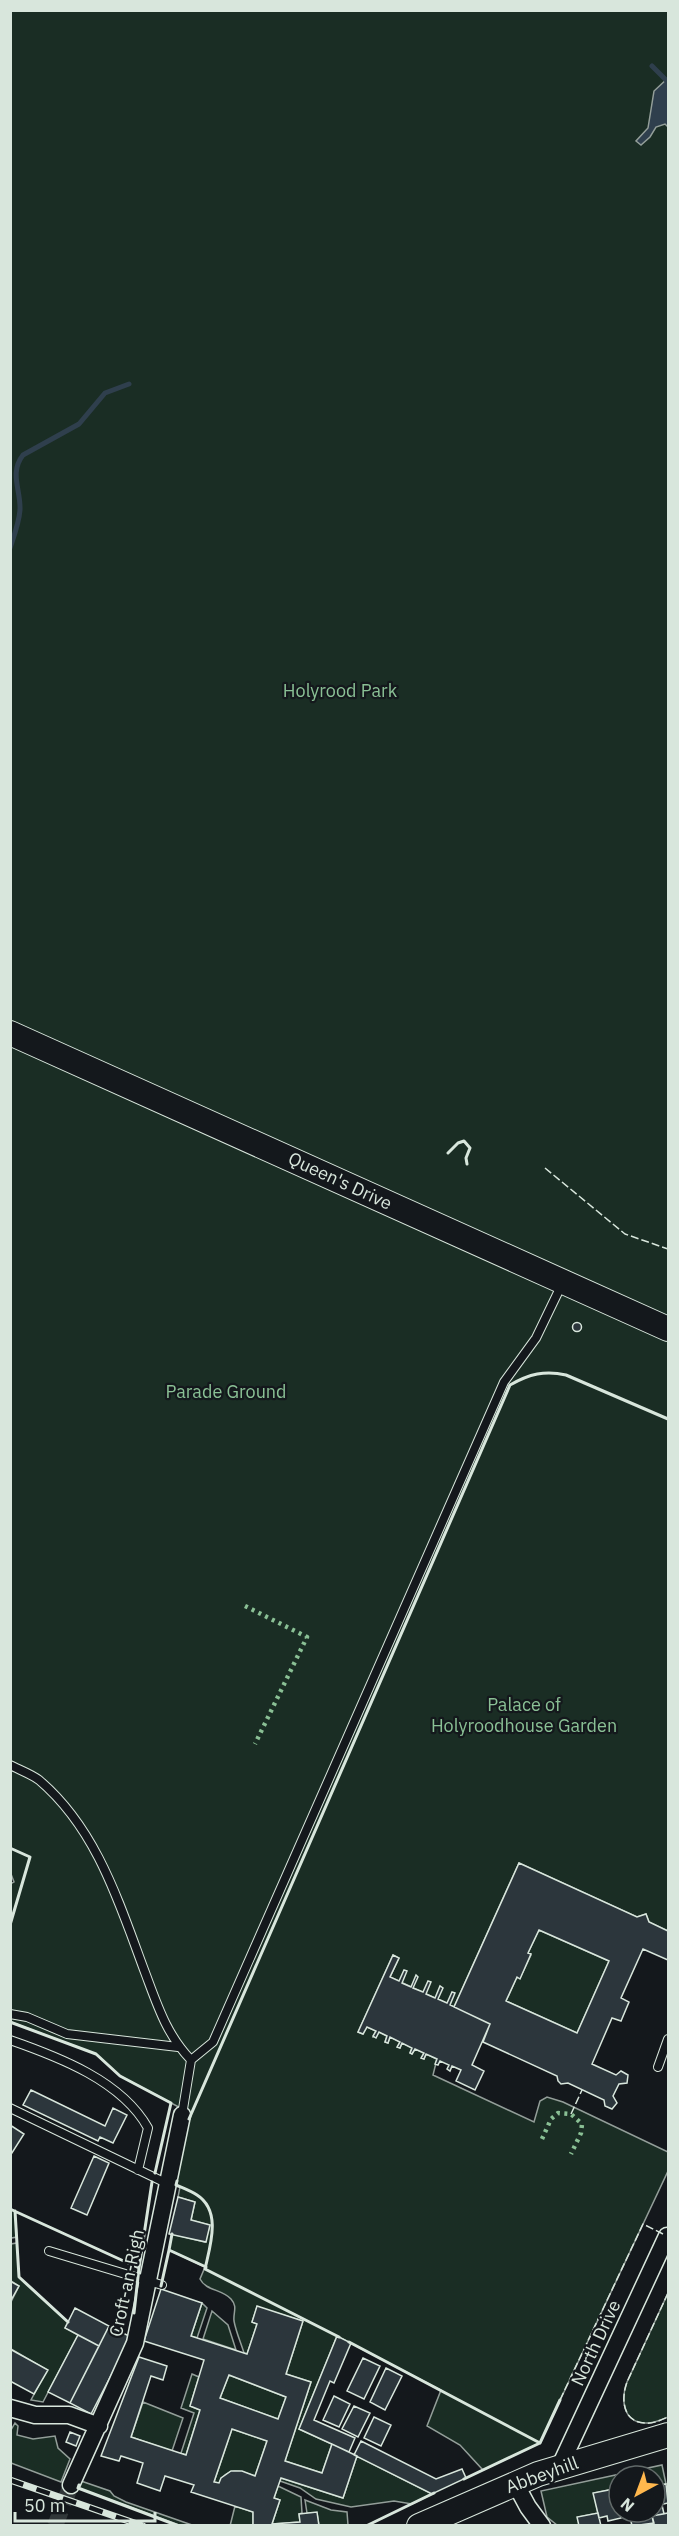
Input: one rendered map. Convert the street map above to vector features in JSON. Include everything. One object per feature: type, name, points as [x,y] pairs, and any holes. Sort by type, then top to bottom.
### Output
[{"type":"street","name":"Queen's Drive","points":[[10,1033],[669,1329]]},
{"type":"street","name":"Croft-an-Righ","points":[[71,2485],[138,2348],[155,2283],[168,2184],[182,2115]]},
{"type":"street","name":"North Drive","points":[[560,2466],[668,2235]]},
{"type":"street","points":[[10,2408],[35,2415],[69,2415],[99,2426]]},
{"type":"street","name":"Abbeyhill","points":[[419,2526],[515,2483],[560,2466],[669,2435]]},
{"type":"street","points":[[515,2483],[542,2526]]},
{"type":"lane","points":[[182,2115],[191,2060],[213,2042],[504,1382],[536,1338],[563,1281]]},
{"type":"lane","points":[[10,1765],[37,1779],[50,1791],[92,1845],[115,1893],[165,2024],[178,2047],[191,2060]]},
{"type":"lane","points":[[10,2014],[27,2018],[67,2034],[178,2047]]},
{"type":"lane","points":[[658,2067],[669,2039]]},
{"type":"lane","points":[[10,2040],[85,2072],[119,2092],[132,2105],[148,2128],[138,2170]]},
{"type":"lane","points":[[10,2108],[168,2184]]},
{"type":"lane","points":[[49,2251],[155,2283]]},
{"type":"green space","name":"Holyrood Park","points":[[11,11],[668,11],[668,1931],[649,1922],[646,1914],[637,1917],[519,1863],[454,2007],[390,1977],[399,1958],[393,1955],[358,2032],[363,2034],[367,2027],[376,2031],[373,2037],[376,2037],[379,2032],[387,2036],[385,2042],[388,2043],[390,2037],[400,2042],[398,2047],[400,2048],[402,2043],[412,2048],[410,2053],[412,2054],[415,2049],[424,2053],[422,2058],[424,2059],[426,2054],[437,2059],[433,2075],[534,2122],[540,2101],[547,2097],[563,2102],[668,2152],[668,2171],[540,2443],[483,2470],[460,2445],[427,2426],[441,2390],[337,2336],[299,2429],[332,2444],[322,2473],[285,2461],[311,2382],[286,2374],[303,2321],[257,2307],[252,2322],[257,2324],[247,2354],[244,2353],[234,2321],[233,2302],[223,2293],[203,2283],[200,2279],[205,2267],[169,2250],[172,2234],[205,2242],[210,2225],[191,2220],[195,2202],[178,2197],[180,2187],[176,2185],[190,2113],[120,2076],[96,2054],[11,2022],[10,1884],[14,1882],[11,1874]]},
{"type":"green space","points":[[539,1930],[609,1961],[577,2033],[506,2001],[531,1955],[528,1953]]},
{"type":"green space","points":[[11,2209],[15,2211],[17,2237],[11,2238]]},
{"type":"green space","points":[[17,2243],[19,2277],[68,2322],[65,2328],[78,2335],[43,2402],[31,2400],[47,2370],[11,2349],[11,2302],[19,2286],[11,2281],[11,2244]]},
{"type":"green space","points":[[668,2293],[668,2417],[651,2423],[637,2422],[625,2408],[625,2388]]},
{"type":"green space","points":[[202,2303],[207,2308],[197,2338],[191,2336]]},
{"type":"green space","points":[[212,2311],[228,2325],[236,2350],[203,2339]]},
{"type":"green space","points":[[192,2374],[199,2377],[190,2406],[200,2410],[186,2455],[181,2453],[194,2413],[181,2408]]},
{"type":"green space","points":[[229,2375],[286,2397],[278,2419],[220,2398]]},
{"type":"green space","points":[[143,2402],[183,2418],[172,2451],[131,2437]]},
{"type":"green space","points":[[15,2423],[18,2426],[17,2435],[33,2439],[55,2436],[58,2448],[70,2459],[61,2482],[11,2463],[11,2430]]},
{"type":"green space","points":[[232,2429],[267,2441],[255,2476],[234,2471],[226,2474],[219,2483],[214,2482]]},
{"type":"green space","points":[[357,2456],[432,2494],[412,2504],[394,2501],[351,2507],[316,2499],[300,2488],[280,2481],[281,2478],[343,2498]]},
{"type":"green space","points":[[607,2477],[607,2490],[594,2493],[598,2513],[578,2517],[579,2525],[557,2525],[547,2517],[541,2491]]},
{"type":"green space","points":[[81,2481],[110,2491],[114,2496],[126,2502],[192,2525],[179,2525],[78,2488]]},
{"type":"green space","points":[[278,2486],[301,2497],[300,2522],[272,2524],[280,2500],[274,2498]]},
{"type":"green space","points":[[305,2500],[331,2510],[347,2512],[348,2525],[319,2525],[317,2513],[307,2513]]},
{"type":"green space","points":[[235,2506],[253,2512],[253,2525],[230,2526]]},
{"type":"water","points":[[668,78],[668,127],[665,124],[656,127],[641,145],[636,141],[648,128],[654,91]]},
{"type":"building","points":[[577,1323],[581,1327],[577,1331],[573,1327]]},
{"type":"building","points":[[519,1863],[637,1917],[646,1914],[649,1922],[668,1931],[668,1960],[643,1949],[621,1998],[629,2002],[621,2021],[612,2018],[592,2064],[616,2075],[621,2071],[628,2075],[627,2083],[619,2084],[613,2096],[617,2103],[612,2109],[605,2106],[604,2100],[568,2083],[561,2084],[557,2076],[483,2042],[490,2024],[454,2007]],"holes":[[[539,1930],[609,1961],[577,2033],[506,2001],[517,1977],[520,1979],[531,1954],[528,1953]]]},
{"type":"building","points":[[393,1955],[399,1958],[390,1977],[399,1981],[404,1970],[407,1971],[402,1983],[411,1987],[416,1975],[418,1977],[413,1988],[423,1992],[428,1981],[431,1982],[426,1994],[435,1998],[440,1986],[443,1988],[438,1999],[447,2003],[452,1992],[455,1993],[450,2005],[490,2024],[472,2065],[484,2071],[475,2090],[456,2081],[461,2070],[452,2066],[450,2071],[447,2069],[449,2065],[440,2061],[438,2065],[435,2064],[437,2059],[426,2054],[424,2059],[421,2058],[424,2053],[415,2049],[412,2054],[410,2053],[412,2048],[402,2043],[400,2048],[397,2047],[400,2042],[390,2037],[388,2043],[385,2042],[387,2036],[379,2032],[376,2038],[373,2036],[376,2031],[367,2027],[363,2034],[358,2032]]},
{"type":"building","points":[[31,2090],[105,2126],[113,2108],[127,2115],[113,2143],[100,2137],[98,2141],[23,2105]]},
{"type":"building","points":[[10,2125],[24,2134],[10,2156]]},
{"type":"building","points":[[94,2156],[109,2163],[87,2215],[71,2208]]},
{"type":"building","points":[[178,2197],[195,2202],[191,2220],[210,2225],[206,2242],[169,2234]]},
{"type":"building","points":[[10,2281],[19,2286],[10,2302]]},
{"type":"building","points":[[161,2289],[202,2303],[191,2336],[247,2354],[257,2324],[252,2322],[257,2306],[303,2321],[286,2374],[311,2382],[285,2461],[322,2473],[332,2444],[357,2456],[343,2498],[281,2478],[274,2498],[280,2500],[272,2524],[300,2522],[299,2514],[317,2512],[319,2526],[253,2526],[253,2512],[191,2492],[194,2485],[165,2476],[160,2491],[137,2483],[143,2463],[121,2456],[119,2461],[101,2456],[139,2357],[167,2366],[163,2380],[151,2376],[131,2437],[186,2455],[200,2410],[190,2406],[204,2360],[144,2341]],"holes":[[[229,2375],[286,2397],[278,2419],[220,2398]],[[232,2429],[267,2441],[255,2476],[242,2471],[231,2471],[221,2478],[219,2483],[214,2482]]]},
{"type":"building","points":[[75,2308],[109,2326],[99,2346],[65,2328]]},
{"type":"building","points":[[109,2326],[131,2337],[91,2414],[70,2403]]},
{"type":"building","points":[[78,2335],[99,2346],[70,2403],[48,2392]]},
{"type":"building","points":[[337,2336],[351,2343],[334,2383],[330,2381],[314,2420],[355,2438],[349,2452],[299,2429]]},
{"type":"building","points":[[10,2349],[48,2370],[34,2394],[10,2381]]},
{"type":"building","points":[[363,2358],[380,2366],[364,2399],[347,2391]]},
{"type":"building","points":[[386,2368],[402,2376],[385,2410],[370,2402]]},
{"type":"building","points":[[334,2396],[350,2404],[339,2427],[323,2420]]},
{"type":"building","points":[[354,2406],[370,2413],[358,2437],[342,2429]]},
{"type":"building","points":[[374,2417],[391,2425],[381,2446],[364,2438]]},
{"type":"building","points":[[70,2432],[80,2436],[76,2446],[66,2442]]},
{"type":"building","points":[[361,2441],[436,2479],[462,2469],[466,2478],[432,2494],[354,2455]]},
{"type":"building","points":[[607,2490],[607,2516],[599,2518],[593,2493]]},
{"type":"building","points":[[598,2513],[601,2526],[579,2526],[577,2517]]},
{"type":"building","points":[[667,2513],[668,2526],[654,2526],[654,2524],[667,2524]]},
{"type":"waterway","points":[[652,66],[666,80]]},
{"type":"waterway","points":[[10,548],[19,515],[20,503],[16,475],[23,455],[79,424],[105,393],[129,384]]},
{"type":"tunnel","points":[[55,2526],[71,2485]]},
{"type":"railway","points":[[10,2480],[143,2526]]},
{"type":"hedge","points":[[245,1606],[307,1637],[255,1744]]},
{"type":"hedge","points":[[542,2139],[551,2119],[558,2113],[571,2114],[582,2124],[581,2133],[571,2154]]},
{"type":"fence","points":[[545,1168],[625,1234],[668,1249]]},
{"type":"fence","points":[[571,2114],[582,2090]]},
{"type":"fence","points":[[560,2400],[643,2224],[663,2234]]},
{"type":"fence","points":[[668,2293],[627,2382],[624,2395],[625,2408],[637,2422],[651,2423],[668,2417]]},
{"type":"wall","points":[[448,1153],[458,1143],[464,1141],[470,1148],[466,1158],[467,1164]]},
{"type":"wall","points":[[189,2119],[510,1385],[537,1374],[566,1375],[668,1419]]},
{"type":"wall","points":[[10,1848],[30,1857],[10,1925]]},
{"type":"wall","points":[[10,2022],[96,2054],[120,2076],[171,2103],[155,2173]]},
{"type":"wall","points":[[177,2181],[176,2185],[197,2195],[210,2210],[212,2229],[205,2269],[339,2337]]},
{"type":"wall","points":[[10,2209],[139,2268],[152,2182]]},
{"type":"wall","points":[[15,2211],[19,2277],[68,2322]]},
{"type":"wall","points":[[172,2234],[169,2250],[206,2267]]},
{"type":"wall","points":[[161,2286],[169,2250]]},
{"type":"wall","points":[[134,2313],[139,2268]]},
{"type":"wall","points":[[349,2342],[540,2443],[464,2479]]},
{"type":"wall","points":[[540,2443],[560,2400]]},
{"type":"wall","points":[[79,2485],[78,2488],[179,2526]]},
{"type":"wall","points":[[366,2526],[434,2493]]},
{"type":"park label","name":"Parade Ground","points":[[226,1392]]},
{"type":"park label","name":"Palace of Holyroodhouse Garden","points":[[524,1715]]}]
